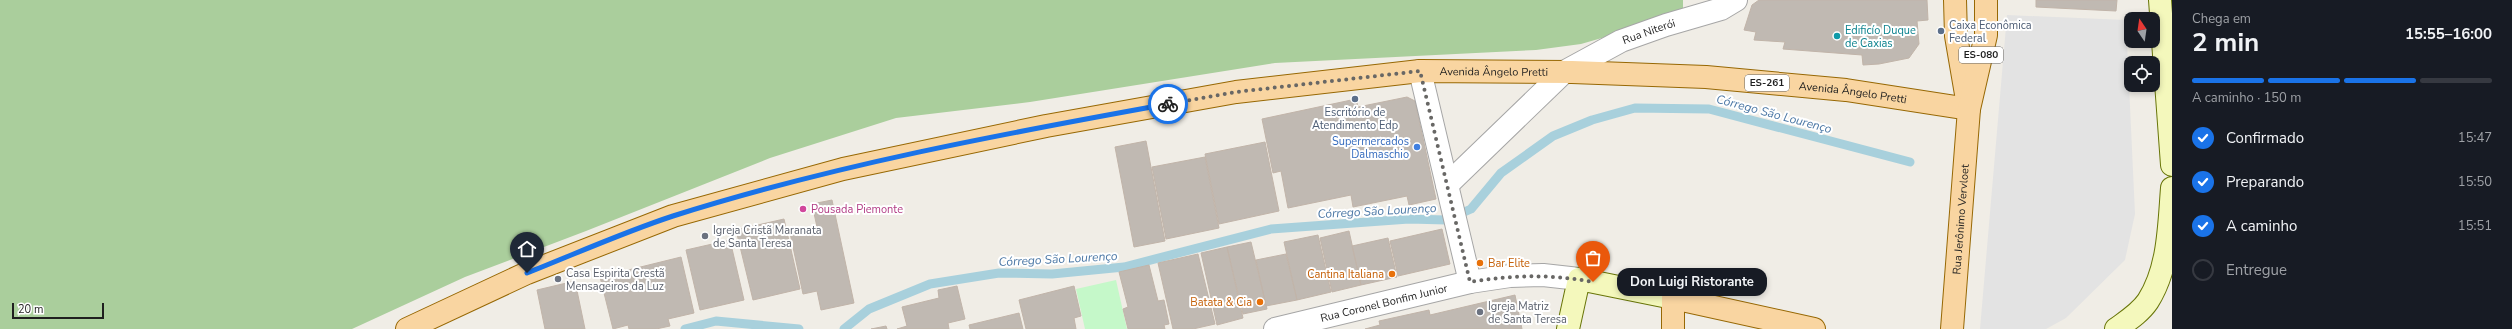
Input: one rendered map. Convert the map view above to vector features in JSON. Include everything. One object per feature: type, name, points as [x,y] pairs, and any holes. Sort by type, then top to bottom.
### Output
[{"type":"main road","name":"ES-080","points":[[1955,0],[1956,36],[1969,109]]},
{"type":"main road","name":"ES-080","points":[[1969,109],[1986,35],[1986,0]]},
{"type":"main road","name":"Avenida Ângelo Pretti","points":[[407,329],[527,273],[673,216],[843,170],[1046,126],[1236,92],[1420,71],[1564,72],[1706,77],[1807,86],[1846,90],[1969,109]]},
{"type":"main road","name":"Rua Jerônimo Vervloet","points":[[1952,329],[1969,109]]},
{"type":"main road","points":[[1673,329],[1673,298],[1814,329]]},
{"type":"street","name":"Rua Niterói","points":[[1447,185],[1564,72],[1621,41],[1666,25],[1721,9],[1736,0]]},
{"type":"street","points":[[2160,0],[2172,165]]},
{"type":"street","points":[[1420,71],[1470,282]]},
{"type":"street","points":[[2116,329],[2134,316],[2148,302],[2162,272],[2169,233],[2172,188]]},
{"type":"street","name":"Rua Coronel Bonfim Junior","points":[[1275,329],[1470,282],[1510,276],[1543,275],[1579,280]]},
{"type":"street","points":[[1568,329],[1579,280],[1673,298]]},
{"type":"green space","points":[[0,0],[1683,0],[1683,12],[1633,29],[1581,44],[1536,50],[1275,63],[1030,102],[896,118],[770,158],[465,277],[352,329],[0,329]]},
{"type":"green space","points":[[1116,280],[1127,329],[1085,329],[1076,289]]},
{"type":"shaded area","points":[[2007,15],[2124,20],[2124,48],[2127,48],[2128,56],[2124,56],[2124,92],[2129,92],[2135,214],[2125,260],[2066,318],[2046,329],[1980,329]]},
{"type":"building","name":"Edificío Duque de Caxias","points":[[1759,0],[1927,0],[1928,20],[1917,21],[1919,44],[1909,58],[1879,64],[1863,65],[1862,55],[1783,49],[1785,42],[1754,40],[1756,32],[1744,30],[1752,5]]},
{"type":"building","points":[[2036,0],[2117,0],[2116,11],[2036,7]]},
{"type":"building","points":[[1407,97],[1415,101],[1436,199],[1409,205],[1407,196],[1353,207],[1351,195],[1288,208],[1281,171],[1273,173],[1262,119],[1356,99],[1358,107]]},
{"type":"building","points":[[1146,141],[1165,241],[1134,247],[1115,147]]},
{"type":"building","points":[[1265,142],[1279,211],[1219,224],[1205,154]]},
{"type":"building","points":[[1205,157],[1219,228],[1166,239],[1152,167]]},
{"type":"building","points":[[832,200],[854,303],[821,310],[817,291],[803,294],[790,233],[817,227],[812,204]]},
{"type":"building","points":[[784,219],[800,289],[753,300],[736,230]]},
{"type":"building","points":[[1442,229],[1450,264],[1398,276],[1390,241]]},
{"type":"building","points":[[1349,231],[1361,285],[1332,292],[1320,238]]},
{"type":"building","points":[[1318,235],[1331,292],[1297,300],[1284,242]]},
{"type":"building","points":[[1388,238],[1397,277],[1361,285],[1352,246]]},
{"type":"building","points":[[730,240],[744,300],[700,310],[686,250]]},
{"type":"building","points":[[1251,242],[1267,309],[1243,314],[1227,247]]},
{"type":"building","points":[[1227,247],[1243,318],[1217,325],[1201,253]]},
{"type":"building","points":[[1198,254],[1215,324],[1193,329],[1173,329],[1158,263]]},
{"type":"building","points":[[1286,254],[1297,300],[1266,306],[1256,260]]},
{"type":"building","points":[[681,257],[694,313],[668,319],[670,326],[656,329],[629,329],[628,325],[613,329],[600,277]]},
{"type":"building","points":[[1149,265],[1158,301],[1164,300],[1169,324],[1164,325],[1165,329],[1128,329],[1123,309],[1128,307],[1119,272]]},
{"type":"building","points":[[575,281],[585,329],[545,329],[537,290]]},
{"type":"building","points":[[957,286],[965,319],[948,323],[949,329],[897,329],[907,326],[902,307],[939,298],[938,290]]},
{"type":"building","points":[[1074,286],[1081,316],[1074,318],[1076,329],[1026,329],[1019,300]]},
{"type":"building","name":"Igreja Matriz de Santa Teresa","points":[[1515,295],[1522,329],[1365,329],[1380,325],[1379,321],[1429,310],[1430,315]]},
{"type":"building","points":[[1019,313],[1023,329],[970,329],[969,325]]},
{"type":"building","points":[[886,326],[887,329],[871,329]]},
{"type":"waterway","name":"Córrego São Lourenço","points":[[844,329],[869,309],[930,284],[999,273],[1052,274],[1124,267],[1271,229],[1409,219],[1446,220],[1471,209],[1501,173],[1553,136],[1592,120],[1635,108],[1709,109],[1910,162]]},
{"type":"waterway","name":"Córrego São Lourenço","points":[[685,329],[716,321],[799,329]]},
{"type":"way so far","points":[[1168,104],[1236,92],[1420,71],[1470,282],[1510,276],[1543,275],[1593,282]]},
{"type":"place","name":"Caixa Econômica Federal","points":[[1941,31]]},
{"type":"place","name":"Edificío Duque de Caxias","points":[[1837,36]]},
{"type":"place","name":"Escritório de Atendimento Edp","points":[[1355,99]]},
{"type":"place","name":"Supermercados Dalmaschio","points":[[1417,147]]},
{"type":"place","name":"Pousada Piemonte","points":[[803,209]]},
{"type":"place","name":"Igreja Cristã Maranata de Santa Teresa","points":[[705,236]]},
{"type":"place","name":"Bar Elite","points":[[1480,263]]},
{"type":"place","name":"Cantina Italiana","points":[[1392,274]]},
{"type":"place","name":"Casa Espirita Crestã Mensageiros da Luz","points":[[558,279]]},
{"type":"place","name":"Don Luigi Ristorante","points":[[1593,282]]},
{"type":"place","name":"Batata & Cia","points":[[1260,302]]},
{"type":"place","name":"Igreja Matriz de Santa Teresa","points":[[1480,312]]},
{"type":"route","points":[[527,273],[673,216],[843,170],[1046,126],[1168,104]]}]
